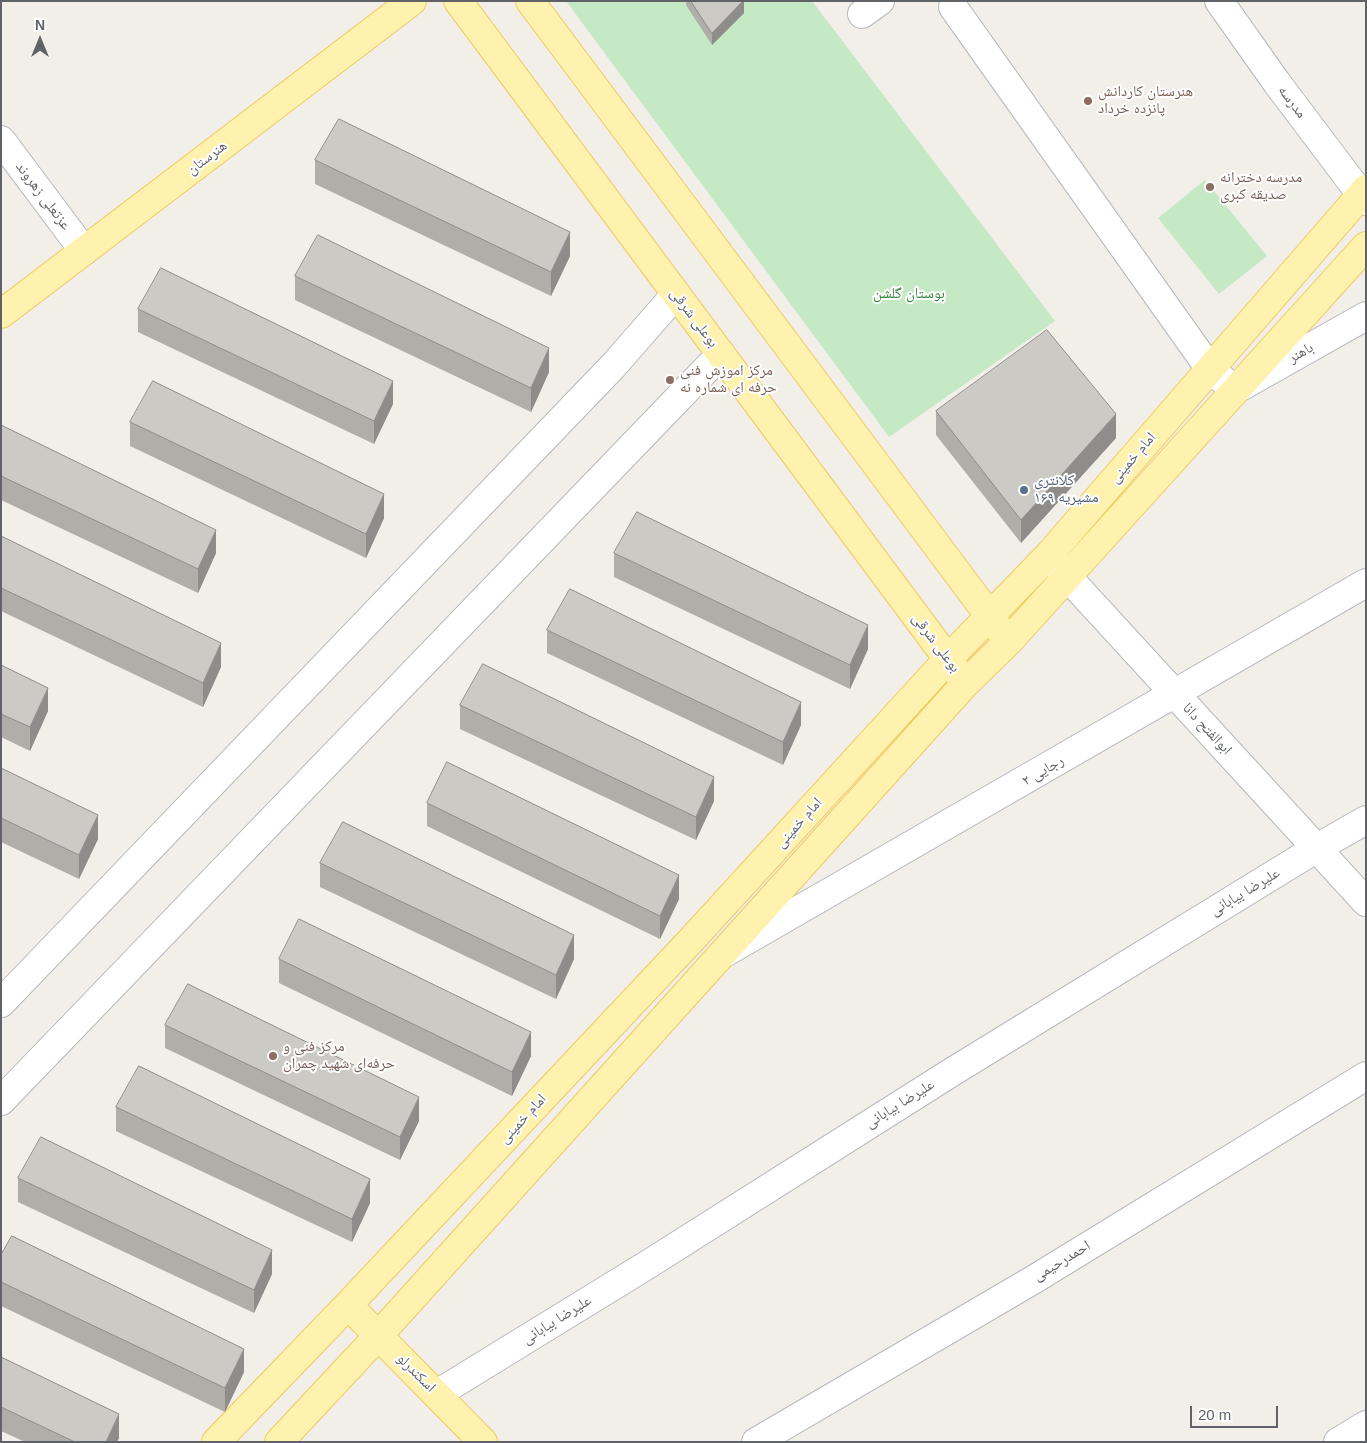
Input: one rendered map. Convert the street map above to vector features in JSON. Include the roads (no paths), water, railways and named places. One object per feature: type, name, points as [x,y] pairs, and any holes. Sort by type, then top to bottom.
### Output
[{"type":"main road","name":"هنرستان","points":[[1,314],[412,1]]},
{"type":"main road","name":"بوعلی شرقی","points":[[458,1],[966,683]]},
{"type":"main road","points":[[530,1],[1009,641]]},
{"type":"main road","name":"امام خمینی","points":[[216,1442],[348,1305],[695,936],[948,659],[1048,556],[1364,195]]},
{"type":"main road","name":"امام خمینی","points":[[280,1442],[378,1336],[966,683],[1009,641],[1366,246]]},
{"type":"main road","name":"اسکندرلو","points":[[348,1305],[482,1442]]},
{"type":"street","name":"مدرسه","points":[[1219,1],[1277,83],[1364,195]]},
{"type":"street","points":[[953,7],[1210,369],[1236,390]]},
{"type":"street","name":"عزتعلی زهروند","points":[[1,140],[84,251]]},
{"type":"street","points":[[1,1003],[607,372],[676,294]]},
{"type":"street","name":"باهنر","points":[[1236,390],[1366,316]]},
{"type":"street","points":[[1,1101],[721,354]]},
{"type":"street","name":"ابوالفتح دانا","points":[[1048,556],[1366,902]]},
{"type":"street","name":"رجایی ۲","points":[[719,957],[1366,583]]},
{"type":"street","name":"علیرضا بیابانی","points":[[437,1394],[647,1265],[952,1072],[1317,848],[1366,820]]},
{"type":"street","name":"احمدرحیمی","points":[[756,1442],[1033,1280],[1366,1076]]},
{"type":"street","points":[[1338,1442],[1366,1425]]},
{"type":"place","name":"هنرستان کاردانش پانزده خرداد","points":[[1088,101]]},
{"type":"place","name":"مدرسه دخترانه صدیقه کبری","points":[[1210,187]]},
{"type":"place","name":"مرکز اموزش فنی حرفه ای شماره نه","points":[[670,380]]},
{"type":"place","name":"کلانتری ۱۶۹ مشیریه","points":[[1024,490]]},
{"type":"place","name":"مرکز فنی و حرفه‌ای شهید چمران","points":[[273,1056]]},
{"type":"park label","name":"بوستان گلشن","points":[[909,294]]}]
